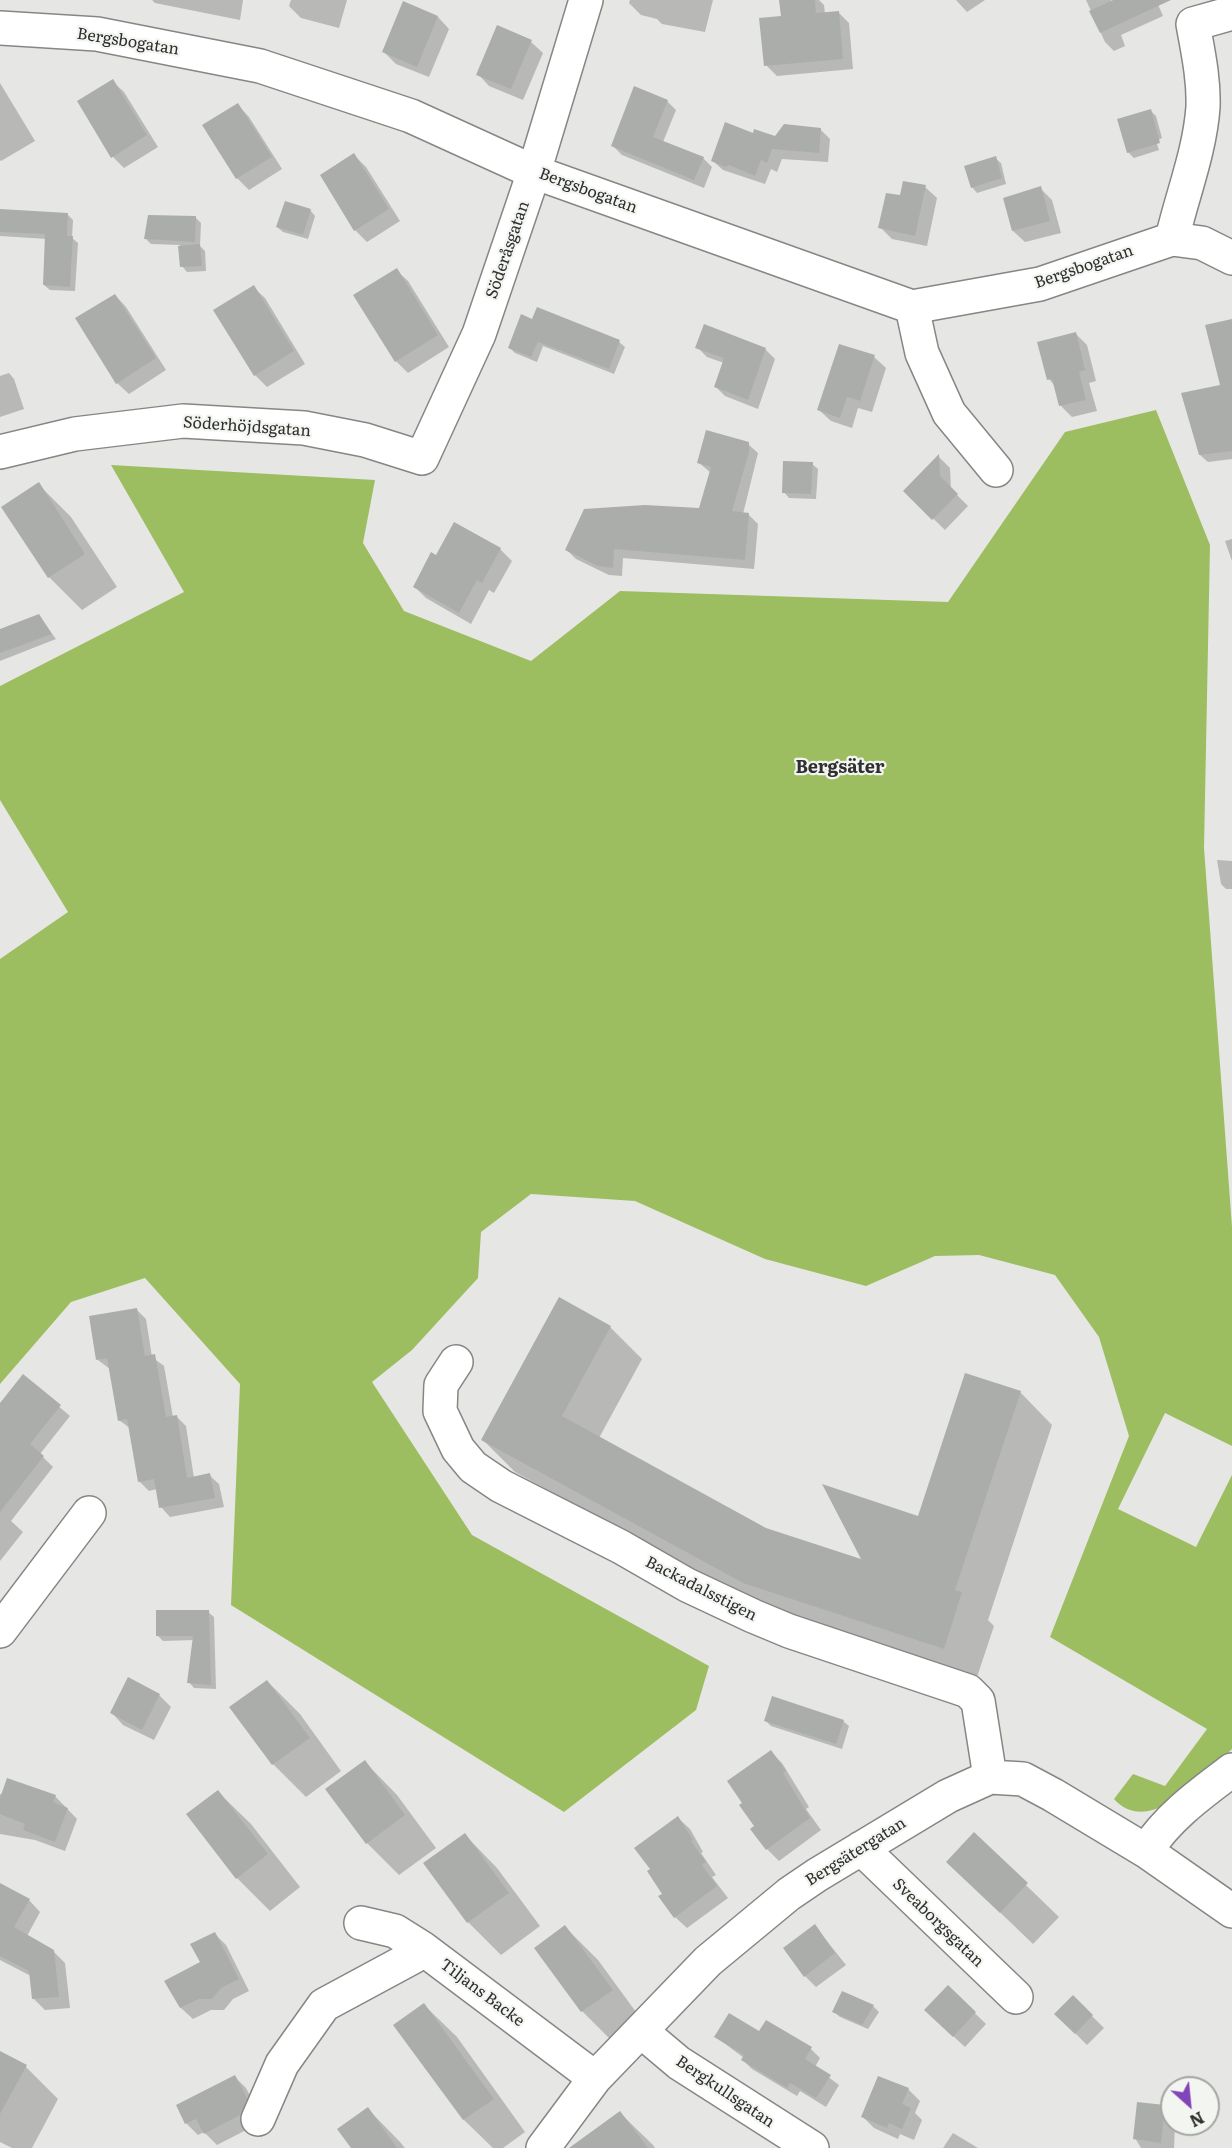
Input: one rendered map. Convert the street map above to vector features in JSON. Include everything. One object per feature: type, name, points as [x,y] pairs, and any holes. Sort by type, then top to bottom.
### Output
[{"type":"street","name":"Söderåsgatan","points":[[422,458],[479,334],[534,172],[586,0]]},
{"type":"street","points":[[1232,13],[1193,24],[1201,64],[1203,108],[1194,156],[1172,239],[1202,243],[1232,258]]},
{"type":"street","name":"Bergsbogatan","points":[[0,28],[97,34],[260,66],[411,116],[534,172],[912,307],[1040,284],[1172,239]]},
{"type":"street","points":[[912,307],[922,353],[949,413],[996,470]]},
{"type":"street","name":"Söderhöjdsgatan","points":[[0,452],[75,434],[183,421],[304,428],[365,440],[422,458]]},
{"type":"street","name":"Backadalsstigen","points":[[456,1362],[441,1385],[440,1411],[458,1449],[473,1467],[501,1486],[621,1547],[720,1602],[789,1631],[968,1690],[978,1701],[990,1777]]},
{"type":"street","points":[[0,1630],[89,1514]]},
{"type":"street","points":[[1146,1851],[1159,1833],[1189,1803],[1232,1770]]},
{"type":"street","name":"Bergsätergatan","points":[[543,2148],[595,2078],[708,1961],[789,1894],[948,1796],[990,1777],[1023,1779],[1146,1851],[1232,1911]]},
{"type":"street","name":"Sveaborgsgatan","points":[[861,1848],[1016,1997]]},
{"type":"street","name":"Tiljans Backe","points":[[361,1923],[395,1931],[422,1948],[595,2078]]},
{"type":"street","points":[[258,2119],[282,2064],[324,2005],[413,1957],[422,1948]]},
{"type":"street","name":"Bergkullsgatan","points":[[641,2031],[679,2063],[812,2148]]},
{"type":"green space","points":[[1156,410],[1210,545],[1204,848],[1232,1227],[1232,1446],[1165,1413],[1118,1509],[1196,1547],[1232,1475],[1232,1749],[1208,1773],[1177,1798],[1144,1812],[1128,1809],[1114,1799],[1133,1774],[1165,1786],[1207,1729],[1050,1637],[1129,1436],[1099,1337],[1055,1275],[979,1255],[935,1256],[866,1286],[765,1259],[635,1201],[531,1194],[481,1232],[478,1278],[412,1350],[372,1382],[472,1535],[709,1666],[696,1710],[564,1812],[231,1605],[240,1384],[145,1278],[71,1302],[0,1384],[0,959],[68,912],[0,800],[0,686],[184,592],[111,465],[375,480],[363,543],[404,611],[531,661],[620,591],[948,602],[1065,432]]},
{"type":"building","points":[[779,0],[815,0],[816,13],[839,11],[843,59],[764,66],[759,18],[781,16]]},
{"type":"building","points":[[1113,0],[1171,0],[1100,33],[1089,11]]},
{"type":"building","points":[[403,1],[438,16],[417,67],[382,52]]},
{"type":"building","points":[[497,25],[532,40],[511,89],[476,75]]},
{"type":"building","points":[[113,79],[147,135],[111,158],[77,101]]},
{"type":"building","points":[[634,86],[668,100],[653,137],[704,157],[694,180],[611,146]]},
{"type":"building","points":[[238,103],[272,157],[236,179],[202,125]]},
{"type":"building","points":[[1151,109],[1160,143],[1127,153],[1117,119]]},
{"type":"building","points":[[725,122],[753,133],[754,129],[775,136],[784,124],[821,128],[819,153],[772,149],[767,163],[761,160],[755,176],[729,165],[725,167],[711,161]]},
{"type":"building","points":[[354,153],[389,209],[354,231],[320,175]]},
{"type":"building","points":[[996,156],[1002,178],[971,188],[964,166]]},
{"type":"building","points":[[903,181],[926,185],[915,236],[878,228],[886,193],[900,195]]},
{"type":"building","points":[[1041,186],[1050,221],[1012,231],[1003,198]]},
{"type":"building","points":[[285,201],[311,209],[303,235],[276,227]]},
{"type":"building","points":[[0,209],[68,213],[67,236],[73,236],[70,287],[43,285],[45,234],[0,232]]},
{"type":"building","points":[[148,215],[196,216],[195,242],[144,239]]},
{"type":"building","points":[[200,244],[202,266],[180,267],[178,246]]},
{"type":"building","points":[[397,268],[438,335],[395,362],[353,295]]},
{"type":"building","points":[[254,285],[294,351],[254,376],[213,310]]},
{"type":"building","points":[[115,294],[156,358],[116,384],[75,318]]},
{"type":"building","points":[[537,307],[620,340],[609,369],[538,342],[531,357],[508,348],[521,314],[532,319]]},
{"type":"building","points":[[1232,319],[1232,451],[1199,455],[1181,393],[1220,385],[1205,325]]},
{"type":"building","points":[[704,324],[766,348],[748,400],[714,387],[724,358],[695,348]]},
{"type":"building","points":[[1076,332],[1085,370],[1079,372],[1086,400],[1059,406],[1052,379],[1047,380],[1037,342]]},
{"type":"building","points":[[839,344],[875,355],[860,401],[847,397],[840,418],[817,410]]},
{"type":"building","points":[[706,430],[749,442],[749,452],[732,511],[749,513],[745,560],[614,549],[613,568],[598,566],[565,550],[584,509],[645,505],[699,508],[711,467],[697,463]]},
{"type":"building","points":[[939,454],[940,476],[958,494],[932,520],[903,491]]},
{"type":"building","points":[[783,461],[813,462],[811,494],[782,493]]},
{"type":"building","points":[[39,482],[85,554],[48,578],[1,507]]},
{"type":"building","points":[[454,522],[501,548],[482,583],[477,580],[459,613],[413,587],[431,552],[436,555]]},
{"type":"building","points":[[39,614],[52,634],[0,653],[0,629]]},
{"type":"building","points":[[559,1297],[611,1326],[562,1416],[766,1528],[861,1559],[822,1484],[918,1516],[965,1373],[1021,1391],[955,1590],[962,1592],[944,1649],[743,1583],[481,1440]]},
{"type":"building","points":[[137,1308],[145,1356],[155,1354],[166,1417],[177,1415],[187,1478],[210,1473],[215,1498],[159,1508],[154,1479],[138,1482],[127,1419],[118,1421],[107,1358],[96,1360],[89,1316]]},
{"type":"building","points":[[23,1374],[61,1405],[30,1444],[44,1456],[0,1512],[0,1403]]},
{"type":"building","points":[[156,1610],[209,1610],[211,1685],[187,1683],[193,1636],[156,1636]]},
{"type":"building","points":[[128,1677],[160,1694],[142,1730],[110,1713]]},
{"type":"building","points":[[267,1680],[310,1738],[272,1765],[229,1707]]},
{"type":"building","points":[[772,1696],[844,1720],[836,1744],[764,1721]]},
{"type":"building","points":[[771,1750],[786,1771],[783,1773],[810,1818],[766,1850],[750,1829],[754,1826],[739,1805],[742,1803],[727,1781]]},
{"type":"building","points":[[365,1760],[405,1815],[366,1844],[325,1789]]},
{"type":"building","points":[[7,1778],[56,1795],[53,1802],[68,1808],[55,1842],[23,1830],[25,1824],[0,1814],[0,1798]]},
{"type":"building","points":[[218,1790],[268,1854],[236,1879],[186,1814]]},
{"type":"building","points":[[678,1816],[693,1840],[691,1841],[706,1862],[702,1865],[717,1886],[674,1918],[658,1896],[662,1894],[647,1871],[650,1869],[634,1848]]},
{"type":"building","points":[[974,1832],[1028,1883],[1000,1913],[946,1862]]},
{"type":"building","points":[[465,1833],[509,1893],[467,1923],[423,1863]]},
{"type":"building","points":[[0,1883],[30,1899],[14,1927],[54,1950],[59,1997],[32,1999],[29,1971],[0,1956]]},
{"type":"building","points":[[815,1924],[835,1953],[804,1977],[783,1948]]},
{"type":"building","points":[[565,1925],[613,1990],[581,2012],[534,1948]]},
{"type":"building","points":[[215,1932],[239,1979],[221,1988],[212,1999],[199,1999],[180,2008],[164,1981],[200,1962],[190,1944]]},
{"type":"building","points":[[948,1985],[976,2012],[953,2037],[924,2010]]},
{"type":"building","points":[[842,1991],[874,2005],[862,2025],[832,2012]]},
{"type":"building","points":[[1073,1995],[1093,2015],[1075,2034],[1054,2014]]},
{"type":"building","points":[[424,2003],[494,2099],[463,2120],[393,2025]]},
{"type":"building","points":[[729,2013],[759,2031],[766,2020],[812,2047],[805,2059],[831,2075],[816,2098],[790,2083],[787,2088],[741,2060],[744,2055],[714,2037]]},
{"type":"building","points":[[0,2051],[27,2065],[0,2114]]},
{"type":"building","points":[[235,2075],[247,2098],[240,2115],[204,2134],[196,2119],[185,2124],[176,2105]]},
{"type":"building","points":[[878,2076],[909,2088],[902,2104],[911,2108],[902,2129],[889,2123],[887,2128],[861,2117]]},
{"type":"building","points":[[1137,2102],[1160,2104],[1161,2143],[1133,2139]]},
{"type":"building","points":[[368,2107],[397,2148],[351,2148],[337,2129]]},
{"type":"building","points":[[620,2111],[648,2148],[569,2148]]},
{"type":"district","name":"Bergsäter","points":[[840,768]]}]
